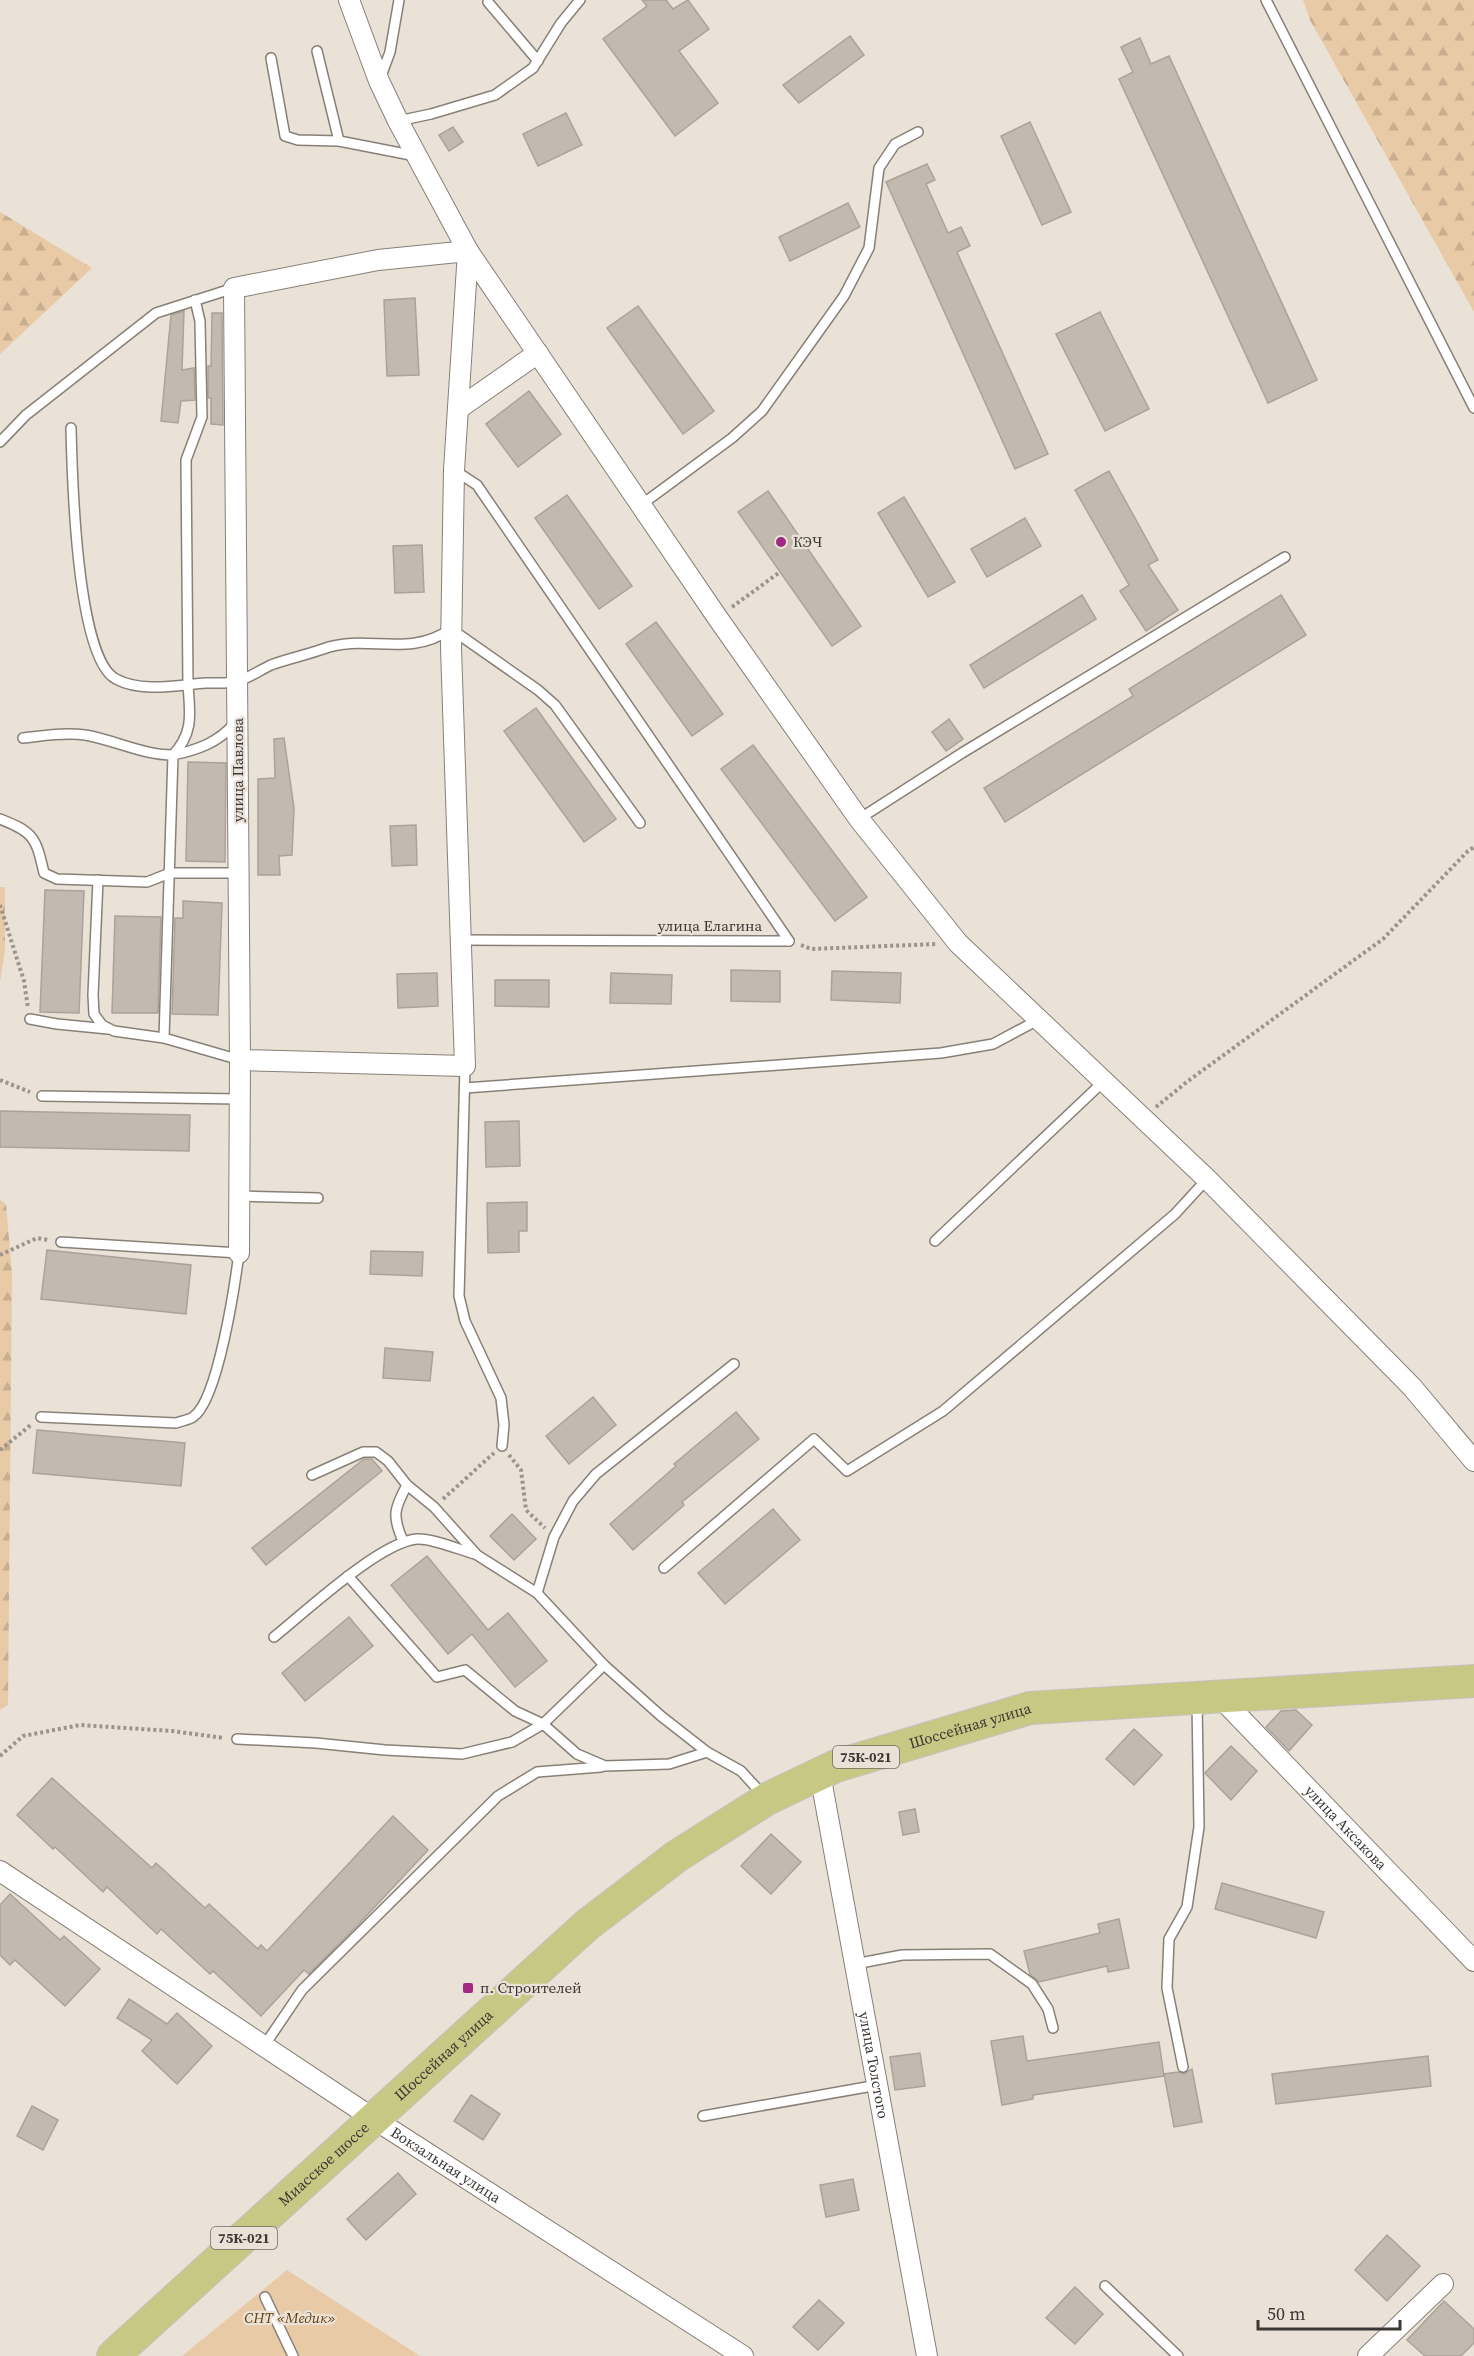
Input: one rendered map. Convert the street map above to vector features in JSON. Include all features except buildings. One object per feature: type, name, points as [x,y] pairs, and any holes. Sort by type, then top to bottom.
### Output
[{"type":"main road","name":"Шоссейная улица","points":[[374,2119],[587,1925],[677,1856],[767,1799],[836,1766],[1030,1708],[1474,1681]]},
{"type":"main road","name":"Миасское шоссе","points":[[113,2356],[374,2119]]},
{"type":"street","points":[[349,0],[379,81],[416,156],[468,251],[717,617],[859,819],[958,943],[1141,1119],[1207,1179],[1412,1387],[1474,1461]]},
{"type":"street","points":[[234,288],[378,260],[468,251]]},
{"type":"street","points":[[240,1060],[465,1066],[451,629],[454,470],[468,251]]},
{"type":"street","name":"улица Павлова","points":[[234,288],[240,1060],[239,1253]]},
{"type":"street","points":[[458,409],[537,353]]},
{"type":"street","name":"улица Аксакова","points":[[1207,1696],[1474,1961]]},
{"type":"street","name":"улица Толстого","points":[[820,1774],[927,2356]]},
{"type":"street","name":"Вокзальная улица","points":[[0,1871],[374,2119],[743,2356]]},
{"type":"street","points":[[1368,2356],[1443,2284]]},
{"type":"lane","points":[[379,81],[390,52],[399,0]]},
{"type":"lane","points":[[398,121],[495,95],[534,68],[561,23],[580,0]]},
{"type":"lane","points":[[1266,0],[1474,408]]},
{"type":"lane","points":[[488,2],[538,61]]},
{"type":"lane","points":[[317,51],[339,141]]},
{"type":"lane","points":[[271,58],[285,136],[298,140],[339,141],[416,156]]},
{"type":"lane","points":[[641,505],[732,438],[762,411],[844,296],[869,248],[879,168],[895,144],[918,132]]},
{"type":"lane","points":[[0,442],[26,415],[156,312],[234,288]]},
{"type":"lane","points":[[164,1038],[173,755],[186,738],[191,722],[188,684],[186,460],[202,417],[200,321],[195,300]]},
{"type":"lane","points":[[71,428],[73,505],[85,611],[102,662],[114,679],[136,686],[237,681],[272,665],[336,644],[417,645],[436,639],[451,629],[538,690],[555,705],[640,823]]},
{"type":"lane","points":[[454,470],[477,485],[789,941]]},
{"type":"lane","points":[[859,819],[962,753],[1285,557]]},
{"type":"lane","points":[[23,738],[69,733],[86,735],[150,753],[173,755],[208,745],[224,736],[237,720]]},
{"type":"lane","points":[[0,819],[23,828],[39,849],[44,873],[50,878],[147,882],[170,873],[238,873]]},
{"type":"lane","points":[[98,880],[94,1014],[102,1025],[111,1029]]},
{"type":"lane","name":"улица Елагина","points":[[460,940],[789,941]]},
{"type":"lane","points":[[30,1019],[164,1038],[240,1060]]},
{"type":"lane","points":[[465,1088],[940,1053],[993,1044],[1038,1020]]},
{"type":"lane","points":[[465,1066],[459,1296],[465,1321],[501,1398],[504,1425],[501,1446]]},
{"type":"lane","points":[[935,1241],[1103,1082]]},
{"type":"lane","points":[[42,1096],[239,1099]]},
{"type":"lane","points":[[664,1568],[814,1439],[847,1471],[944,1411],[1175,1214],[1207,1179]]},
{"type":"lane","points":[[239,1196],[318,1198]]},
{"type":"lane","points":[[41,1417],[176,1423],[195,1417],[207,1398],[229,1323],[239,1253],[61,1242]]},
{"type":"lane","points":[[537,1593],[554,1537],[573,1501],[597,1474],[734,1364]]},
{"type":"lane","points":[[312,1475],[363,1452],[376,1452],[388,1461],[407,1485],[434,1507],[477,1555],[537,1593],[604,1665],[661,1716],[707,1752],[741,1771],[767,1799]]},
{"type":"lane","points":[[402,1541],[395,1524],[395,1507],[407,1485]]},
{"type":"lane","points":[[274,1637],[348,1576],[402,1541],[421,1539],[477,1555]]},
{"type":"lane","points":[[348,1576],[437,1677],[465,1670],[516,1711],[543,1724],[577,1754],[605,1766]]},
{"type":"lane","points":[[237,1739],[462,1754],[512,1742],[543,1724],[604,1665]]},
{"type":"lane","points":[[1183,2067],[1167,1988],[1170,1939],[1187,1907],[1199,1827],[1207,1696]]},
{"type":"lane","points":[[264,2046],[302,1990],[498,1796],[537,1772],[605,1766],[669,1764],[707,1752]]},
{"type":"lane","points":[[855,1964],[902,1955],[990,1954],[1032,1984],[1048,2009],[1053,2028]]},
{"type":"lane","points":[[703,2116],[878,2085]]},
{"type":"lane","points":[[1105,2286],[1178,2356]]},
{"type":"lane","points":[[265,2297],[293,2356]]},
{"type":"path","points":[[717,617],[780,572]]},
{"type":"path","points":[[1141,1119],[1188,1081],[1383,939],[1474,847]]},
{"type":"path","points":[[0,905],[24,981],[30,1019]]},
{"type":"path","points":[[789,941],[811,949],[958,943]]},
{"type":"path","points":[[0,1080],[42,1096]]},
{"type":"path","points":[[0,1255],[37,1238],[61,1242]]},
{"type":"path","points":[[0,1450],[41,1417]]},
{"type":"path","points":[[434,1507],[501,1446],[521,1470],[526,1510],[554,1537]]},
{"type":"path","points":[[0,1756],[23,1736],[80,1725],[172,1731],[237,1739]]},
{"type":"green space","points":[[1303,0],[1474,0],[1474,312],[1310,20]]},
{"type":"green space","points":[[0,212],[92,268],[0,354]]},
{"type":"green space","points":[[0,887],[5,887],[5,950],[0,982]]},
{"type":"green space","points":[[0,1200],[6,1204],[12,1273],[8,1705],[0,1710]]},
{"type":"green space","name":"СНТ «Медик»","points":[[287,2270],[420,2356],[182,2356]]},
{"type":"place","name":"КЭЧ","points":[[781,542]]},
{"type":"place","name":"п. Строителей","points":[[468,1988]]}]
